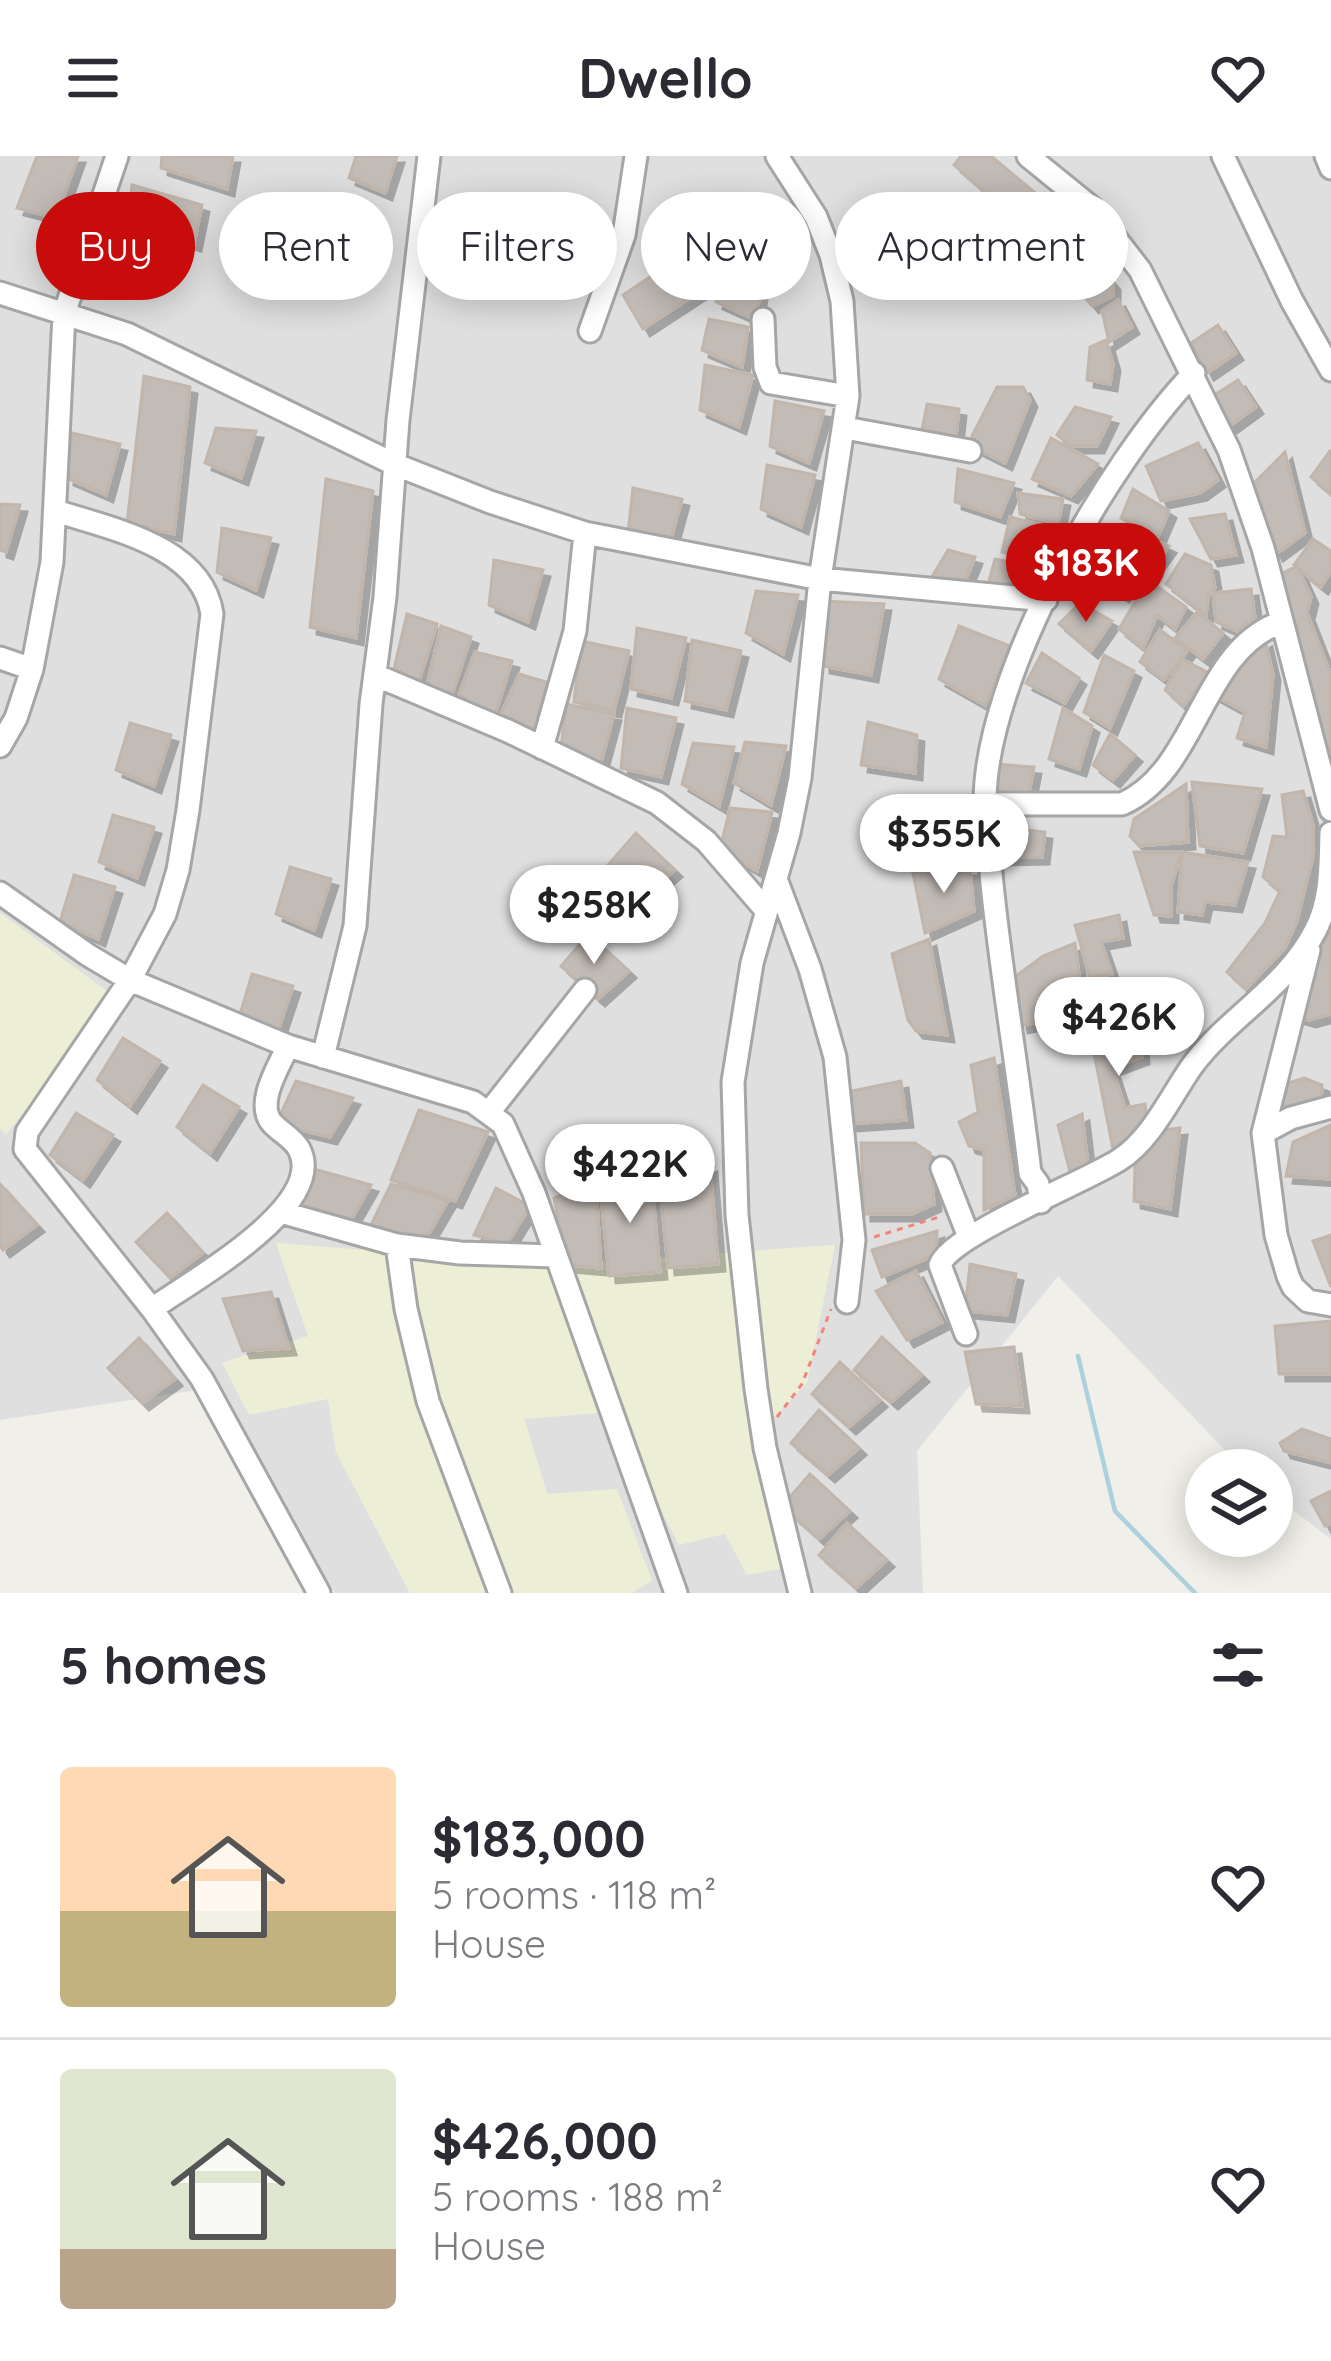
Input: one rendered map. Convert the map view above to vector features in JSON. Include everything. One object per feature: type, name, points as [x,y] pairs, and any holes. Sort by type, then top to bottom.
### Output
[{"type":"street","points":[[0,746],[16,718],[32,669],[52,562],[64,314],[117,156]]},
{"type":"street","points":[[323,1057],[355,926],[394,464],[428,156]]},
{"type":"street","points":[[590,331],[623,236],[636,156]]},
{"type":"street","points":[[778,156],[816,218],[831,255],[842,301],[848,396],[820,580],[800,778],[742,1010],[733,1082],[732,1143],[763,1431],[800,1593]]},
{"type":"street","points":[[1028,156],[1092,208],[1140,270],[1194,374],[1237,471],[1263,548],[1331,810]]},
{"type":"street","points":[[1223,156],[1292,301],[1331,370]]},
{"type":"street","points":[[1326,156],[1331,168]]},
{"type":"street","points":[[0,293],[128,334],[394,464],[585,533],[820,580],[1046,600]]},
{"type":"street","points":[[763,319],[765,367],[771,383],[848,396]]},
{"type":"street","points":[[1041,1202],[1038,1184],[1030,1174],[985,804],[992,744],[1046,600],[1119,470],[1194,374]]},
{"type":"street","points":[[845,428],[970,451]]},
{"type":"street","points":[[56,511],[166,552],[203,584],[212,614],[178,870],[165,914],[130,980],[27,1132],[25,1149],[202,1379],[319,1593]]},
{"type":"street","points":[[542,748],[575,631],[585,533]]},
{"type":"street","points":[[985,804],[1122,804],[1137,797],[1162,772],[1247,641],[1282,622]]},
{"type":"street","points":[[0,658],[32,669]]},
{"type":"street","points":[[375,675],[657,803],[682,820],[765,909]]},
{"type":"street","points":[[1331,833],[1330,898],[1315,933],[1262,1133],[1276,1235],[1288,1276],[1308,1301],[1331,1306]]},
{"type":"street","points":[[776,879],[810,969],[835,1057],[854,1240],[847,1301]]},
{"type":"street","points":[[0,893],[130,980],[288,1046],[424,1086],[490,1112],[512,1138],[676,1593]]},
{"type":"street","points":[[966,1334],[940,1265],[948,1250],[1125,1157],[1214,1040],[1276,983],[1315,933]]},
{"type":"street","points":[[490,1112],[585,990]]},
{"type":"street","points":[[152,1309],[284,1213],[301,1175],[302,1156],[297,1145],[270,1121],[265,1107],[288,1046]]},
{"type":"street","points":[[1262,1133],[1291,1118],[1331,1107]]},
{"type":"street","points":[[942,1168],[968,1237]]},
{"type":"street","points":[[284,1213],[397,1245],[555,1256]]},
{"type":"street","points":[[397,1245],[406,1309],[428,1401],[500,1593]]},
{"type":"path","points":[[854,1240],[949,1214]]},
{"type":"path","points":[[763,1431],[802,1384],[825,1316],[847,1301]]},
{"type":"shaded area","points":[[0,156],[1331,156],[1331,1539],[1293,1510],[1293,1449],[1224,1449],[1058,1276],[917,1451],[923,1593],[632,1593],[652,1580],[547,1494],[524,1418],[612,1411],[757,1434],[807,1383],[834,1245],[559,1265],[223,1362],[328,1398],[336,1452],[410,1593],[335,1593],[204,1389],[0,1420],[0,1128],[6,1134],[114,997],[0,913]]},
{"type":"green space","points":[[0,913],[115,997],[6,1135],[0,1128]]},
{"type":"green space","points":[[276,1243],[559,1265],[835,1245],[807,1383],[757,1434],[800,1565],[747,1575],[725,1534],[679,1545],[611,1412],[524,1419],[547,1494],[617,1489],[652,1580],[632,1593],[410,1593],[336,1452],[328,1399],[249,1415],[222,1363],[308,1336]]},
{"type":"building","points":[[37,156],[78,156],[65,192],[36,192],[36,213],[17,208]]},
{"type":"building","points":[[162,156],[233,156],[227,189],[161,168]]},
{"type":"building","points":[[356,156],[397,156],[385,192],[349,178]]},
{"type":"building","points":[[961,156],[991,156],[1034,192],[986,192],[954,165]]},
{"type":"building","points":[[195,203],[202,205],[195,239]]},
{"type":"building","points":[[641,283],[641,300],[687,300],[643,329],[623,295]]},
{"type":"building","points":[[759,300],[756,320],[716,302]]},
{"type":"building","points":[[1118,300],[1132,327],[1109,342],[1102,311]]},
{"type":"building","points":[[709,319],[748,327],[742,367],[702,350]]},
{"type":"building","points":[[1218,325],[1236,353],[1207,373],[1191,343]]},
{"type":"building","points":[[1106,340],[1113,364],[1110,384],[1087,380],[1090,347]]},
{"type":"building","points":[[705,365],[753,375],[739,427],[700,410]]},
{"type":"building","points":[[144,376],[190,387],[174,534],[127,523]]},
{"type":"building","points":[[1238,380],[1256,407],[1227,428],[1211,397]]},
{"type":"building","points":[[997,387],[1023,387],[1030,400],[1005,463],[975,448],[972,436]]},
{"type":"building","points":[[775,401],[824,411],[809,463],[770,446]]},
{"type":"building","points":[[927,404],[959,409],[955,445],[921,435]]},
{"type":"building","points":[[1075,407],[1111,417],[1097,446],[1071,446],[1057,435]]},
{"type":"building","points":[[216,428],[256,431],[241,478],[205,463]]},
{"type":"building","points":[[72,433],[120,444],[106,495],[67,478]]},
{"type":"building","points":[[1051,438],[1098,464],[1071,496],[1032,479]]},
{"type":"building","points":[[1198,443],[1218,480],[1200,493],[1161,501],[1146,466]]},
{"type":"building","points":[[1285,452],[1305,533],[1276,554],[1260,523],[1253,484]]},
{"type":"building","points":[[1331,452],[1331,494],[1311,477]]},
{"type":"building","points":[[767,465],[815,475],[801,527],[761,509]]},
{"type":"building","points":[[958,469],[1014,483],[1000,517],[955,502]]},
{"type":"building","points":[[326,479],[373,491],[356,638],[310,627]]},
{"type":"building","points":[[633,488],[682,499],[668,550],[628,533]]},
{"type":"building","points":[[1133,489],[1169,511],[1157,539],[1121,518]]},
{"type":"building","points":[[1018,493],[1063,499],[1058,524],[1020,514]]},
{"type":"building","points":[[0,504],[20,505],[6,552],[0,550]]},
{"type":"building","points":[[1225,514],[1236,555],[1211,559],[1190,519]]},
{"type":"building","points":[[1010,517],[1067,531],[1052,562],[1002,552]]},
{"type":"building","points":[[222,528],[271,538],[256,590],[217,572]]},
{"type":"building","points":[[1132,529],[1169,546],[1149,574],[1122,551]]},
{"type":"building","points":[[1313,539],[1331,551],[1331,571],[1321,587],[1294,565]]},
{"type":"building","points":[[948,550],[975,557],[963,587],[927,585]]},
{"type":"building","points":[[1109,551],[1140,574],[1122,595],[1091,573]]},
{"type":"building","points":[[1185,554],[1211,565],[1215,588],[1209,592],[1206,615],[1166,584]]},
{"type":"building","points":[[995,559],[1025,565],[1022,592],[987,588]]},
{"type":"building","points":[[494,560],[543,570],[528,622],[489,605]]},
{"type":"building","points":[[1297,566],[1311,597],[1307,613],[1331,675],[1331,766],[1275,577]]},
{"type":"building","points":[[1148,580],[1186,607],[1175,629],[1157,615],[1143,648],[1119,629]]},
{"type":"building","points":[[1251,589],[1255,617],[1237,631],[1216,622],[1213,593]]},
{"type":"building","points":[[756,591],[798,595],[783,654],[746,633]]},
{"type":"building","points":[[822,601],[884,604],[871,675],[823,666]]},
{"type":"building","points":[[1080,603],[1112,621],[1091,651],[1059,624]]},
{"type":"building","points":[[1197,612],[1223,633],[1203,659],[1175,638]]},
{"type":"building","points":[[407,614],[437,624],[419,681],[393,673]]},
{"type":"building","points":[[441,626],[471,637],[452,694],[427,686]]},
{"type":"building","points":[[959,626],[1010,646],[985,705],[939,679]]},
{"type":"building","points":[[637,628],[686,638],[671,698],[631,689]]},
{"type":"building","points":[[1160,630],[1188,650],[1164,680],[1140,662]]},
{"type":"building","points":[[692,640],[741,651],[726,710],[685,701]]},
{"type":"building","points":[[1265,640],[1273,674],[1266,747],[1237,738],[1245,712],[1214,695],[1250,650]]},
{"type":"building","points":[[581,641],[629,651],[614,710],[574,702]]},
{"type":"building","points":[[475,652],[512,661],[494,718],[459,695]]},
{"type":"building","points":[[1042,653],[1079,678],[1065,703],[1026,683]]},
{"type":"building","points":[[1104,655],[1134,671],[1110,728],[1084,712]]},
{"type":"building","points":[[1182,659],[1209,673],[1183,706],[1165,690]]},
{"type":"building","points":[[519,674],[553,684],[538,736],[499,719]]},
{"type":"building","points":[[566,704],[614,714],[600,766],[561,749]]},
{"type":"building","points":[[627,708],[676,718],[661,777],[621,768]]},
{"type":"building","points":[[1063,708],[1092,726],[1079,769],[1049,759]]},
{"type":"building","points":[[868,722],[917,735],[915,773],[861,765]]},
{"type":"building","points":[[130,723],[171,735],[154,786],[116,770]]},
{"type":"building","points":[[1110,734],[1135,755],[1113,780],[1093,765]]},
{"type":"building","points":[[745,742],[786,746],[771,805],[734,783]]},
{"type":"building","points":[[693,743],[734,747],[719,806],[682,784]]},
{"type":"building","points":[[996,764],[1034,767],[1028,798],[991,794]]},
{"type":"building","points":[[1192,782],[1262,789],[1243,853],[1200,846]]},
{"type":"building","points":[[1186,784],[1188,842],[1139,846],[1130,836],[1134,819]]},
{"type":"building","points":[[1303,791],[1313,825],[1313,856],[1297,921],[1285,948],[1246,989],[1227,972],[1265,923],[1280,891],[1263,877],[1273,836],[1287,837],[1282,795]]},
{"type":"building","points":[[730,808],[772,812],[757,871],[720,849]]},
{"type":"building","points":[[113,815],[154,827],[137,878],[99,862]]},
{"type":"building","points":[[993,826],[1045,832],[1042,857],[999,858]]},
{"type":"building","points":[[636,833],[675,870],[644,897],[608,865]]},
{"type":"building","points":[[1134,852],[1182,852],[1171,886],[1171,916],[1154,915]]},
{"type":"building","points":[[1182,852],[1248,862],[1235,905],[1205,902],[1202,915],[1178,912]]},
{"type":"building","points":[[290,867],[331,879],[314,930],[276,914]]},
{"type":"building","points":[[970,869],[974,911],[925,933],[913,873]]},
{"type":"building","points":[[74,875],[115,887],[98,939],[60,922]]},
{"type":"building","points":[[1119,915],[1123,938],[1101,942],[1112,974],[1090,978],[1075,925]]},
{"type":"building","points":[[1331,931],[1331,1014],[1309,1020],[1298,1017],[1318,950]]},
{"type":"building","points":[[589,934],[629,971],[598,999],[561,966]]},
{"type":"building","points":[[929,939],[947,1035],[916,1031],[908,1020],[892,954]]},
{"type":"building","points":[[1075,943],[1080,982],[1044,990],[1043,1021],[1021,1026],[1012,979],[1043,956]]},
{"type":"building","points":[[252,974],[293,986],[276,1037],[238,1021]]},
{"type":"building","points":[[1112,980],[1115,1019],[1095,1027],[1090,985]]},
{"type":"building","points":[[1166,1016],[1166,1042],[1147,1038],[1147,1017]]},
{"type":"building","points":[[1139,1019],[1142,1057],[1112,1068],[1125,1108],[1145,1104],[1147,1121],[1131,1142],[1113,1149],[1090,1033]]},
{"type":"building","points":[[123,1038],[160,1061],[130,1106],[97,1080]]},
{"type":"building","points":[[994,1058],[1015,1195],[984,1210],[984,1150],[969,1146],[959,1122],[978,1112],[971,1065]]},
{"type":"building","points":[[1304,1078],[1322,1085],[1321,1104],[1274,1119],[1282,1085]]},
{"type":"building","points":[[296,1081],[353,1098],[330,1137],[276,1124]]},
{"type":"building","points":[[901,1081],[906,1120],[850,1124],[847,1092]]},
{"type":"building","points":[[203,1085],[239,1107],[210,1153],[177,1127]]},
{"type":"building","points":[[419,1110],[488,1132],[455,1201],[391,1180]]},
{"type":"building","points":[[76,1113],[113,1135],[83,1180],[50,1155]]},
{"type":"building","points":[[1082,1114],[1088,1165],[1070,1172],[1058,1125]]},
{"type":"building","points":[[1331,1125],[1331,1179],[1286,1176],[1293,1142]]},
{"type":"building","points":[[1180,1128],[1170,1209],[1134,1201],[1135,1166],[1155,1131]]},
{"type":"building","points":[[861,1143],[915,1143],[930,1153],[934,1204],[912,1214],[864,1214]]},
{"type":"building","points":[[710,1165],[718,1264],[668,1268],[659,1177]]},
{"type":"building","points":[[314,1169],[371,1185],[348,1225],[293,1212]]},
{"type":"building","points":[[651,1172],[660,1272],[609,1276],[600,1185]]},
{"type":"building","points":[[596,1183],[601,1268],[567,1265],[554,1198]]},
{"type":"building","points":[[0,1184],[37,1225],[3,1250],[0,1246]]},
{"type":"building","points":[[391,1184],[448,1201],[425,1240],[370,1227]]},
{"type":"building","points":[[496,1188],[530,1206],[507,1244],[474,1235]]},
{"type":"building","points":[[167,1213],[203,1253],[170,1278],[136,1242]]},
{"type":"building","points":[[937,1231],[936,1255],[882,1277],[872,1250]]},
{"type":"building","points":[[1331,1235],[1331,1287],[1313,1241]]},
{"type":"building","points":[[970,1264],[1016,1274],[1007,1315],[965,1311]]},
{"type":"building","points":[[916,1271],[942,1322],[907,1340],[876,1291]]},
{"type":"building","points":[[271,1292],[289,1348],[243,1351],[223,1299]]},
{"type":"building","points":[[1331,1321],[1331,1374],[1279,1374],[1275,1326]]},
{"type":"building","points":[[882,1337],[922,1375],[891,1402],[854,1370]]},
{"type":"building","points":[[139,1338],[175,1379],[142,1403],[108,1368]]},
{"type":"building","points":[[1014,1347],[1022,1406],[976,1404],[965,1352]]},
{"type":"building","points":[[840,1362],[880,1400],[849,1427],[812,1394]]},
{"type":"building","points":[[819,1410],[859,1448],[828,1475],[791,1443]]},
{"type":"building","points":[[1302,1429],[1331,1439],[1331,1463],[1293,1453],[1280,1443]]},
{"type":"building","points":[[810,1474],[850,1511],[819,1539],[782,1506]]},
{"type":"building","points":[[1331,1491],[1331,1523],[1325,1526],[1311,1501]]},
{"type":"building","points":[[847,1523],[887,1560],[856,1588],[819,1555]]},
{"type":"waterway","points":[[1078,1356],[1115,1511],[1195,1593]]}]
